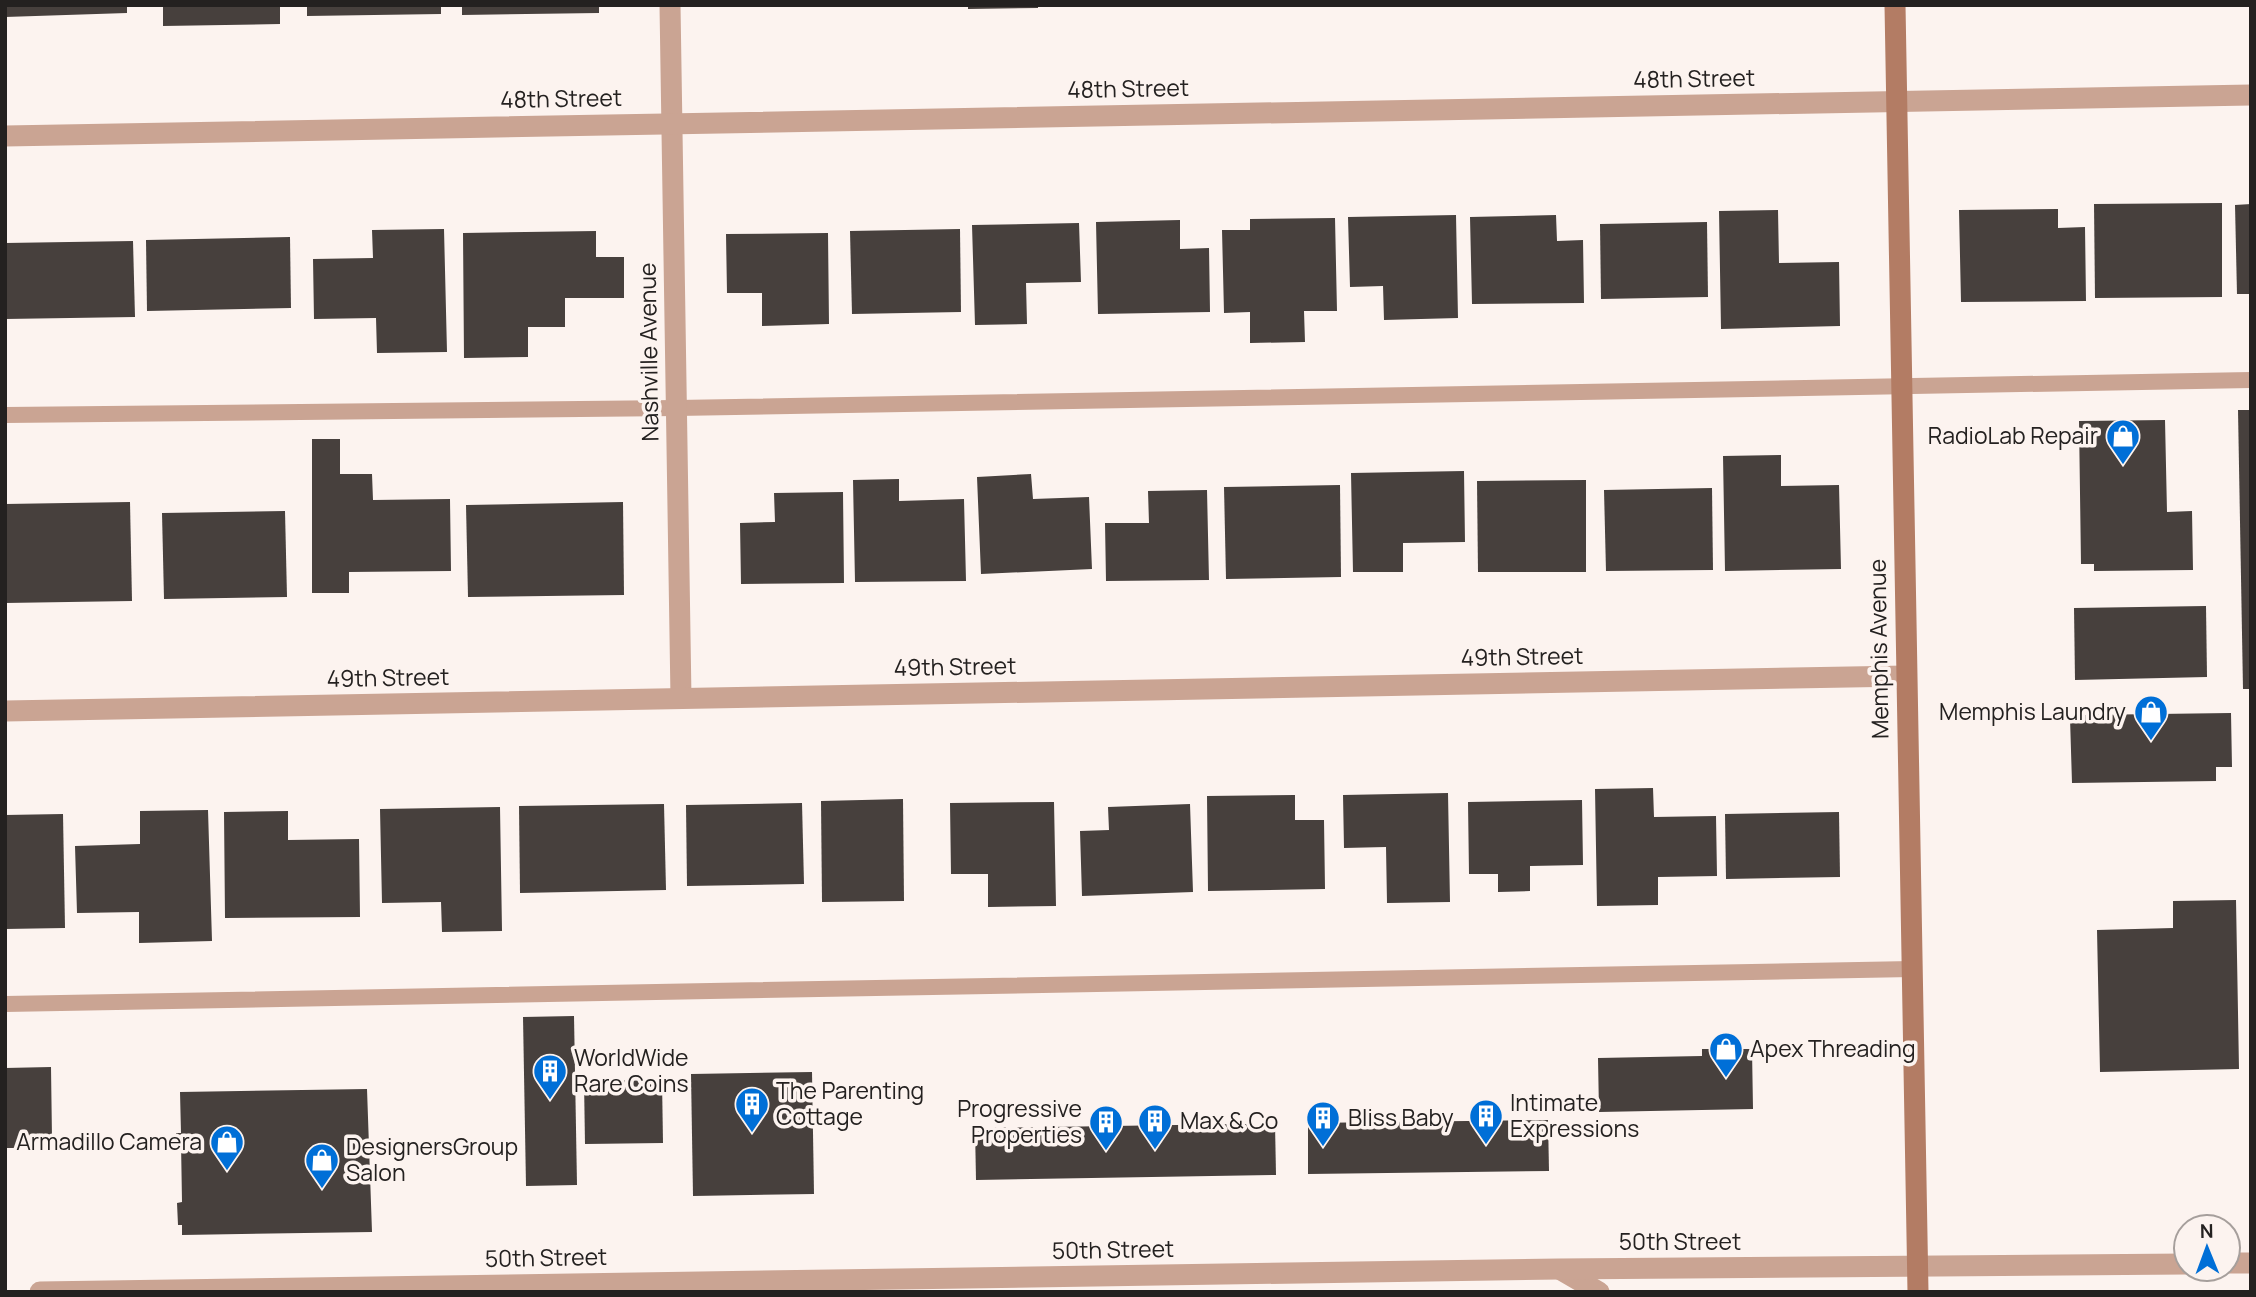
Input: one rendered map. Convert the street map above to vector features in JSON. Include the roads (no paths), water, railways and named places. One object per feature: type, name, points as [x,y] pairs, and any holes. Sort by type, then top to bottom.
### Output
[{"type":"street","name":"Nashville Avenue","points":[[670,5],[681,698]]},
{"type":"street","name":"Memphis Avenue","points":[[1895,5],[1918,1292]]},
{"type":"street","name":"48th Street","points":[[5,136],[2251,95]]},
{"type":"street","name":"49th Street","points":[[5,711],[1906,676]]},
{"type":"street","name":"50th Street","points":[[40,1292],[1295,1283],[1559,1269],[2172,1264]]},
{"type":"street","points":[[1559,1269],[1599,1292]]},
{"type":"lane","points":[[5,415],[677,408],[2251,380]]},
{"type":"lane","points":[[5,1004],[1912,969]]},
{"type":"place","name":"RadioLab Repair","points":[[2123,466]]},
{"type":"place","name":"Memphis Laundry","points":[[2151,742]]},
{"type":"place","name":"Apex Threading","points":[[1726,1079]]},
{"type":"place","name":"WorldWide Rare Coins","points":[[550,1101]]},
{"type":"place","name":"The Parenting Cottage","points":[[752,1134]]},
{"type":"place","name":"Intimate Expressions","points":[[1486,1146]]},
{"type":"place","name":"Bliss Baby","points":[[1323,1148]]},
{"type":"place","name":"Max & Co","points":[[1155,1151]]},
{"type":"place","name":"Progressive Properties","points":[[1106,1152]]},
{"type":"place","name":"Armadillo Camera","points":[[227,1172]]},
{"type":"place","name":"DesignersGroup Salon","points":[[322,1190]]}]
